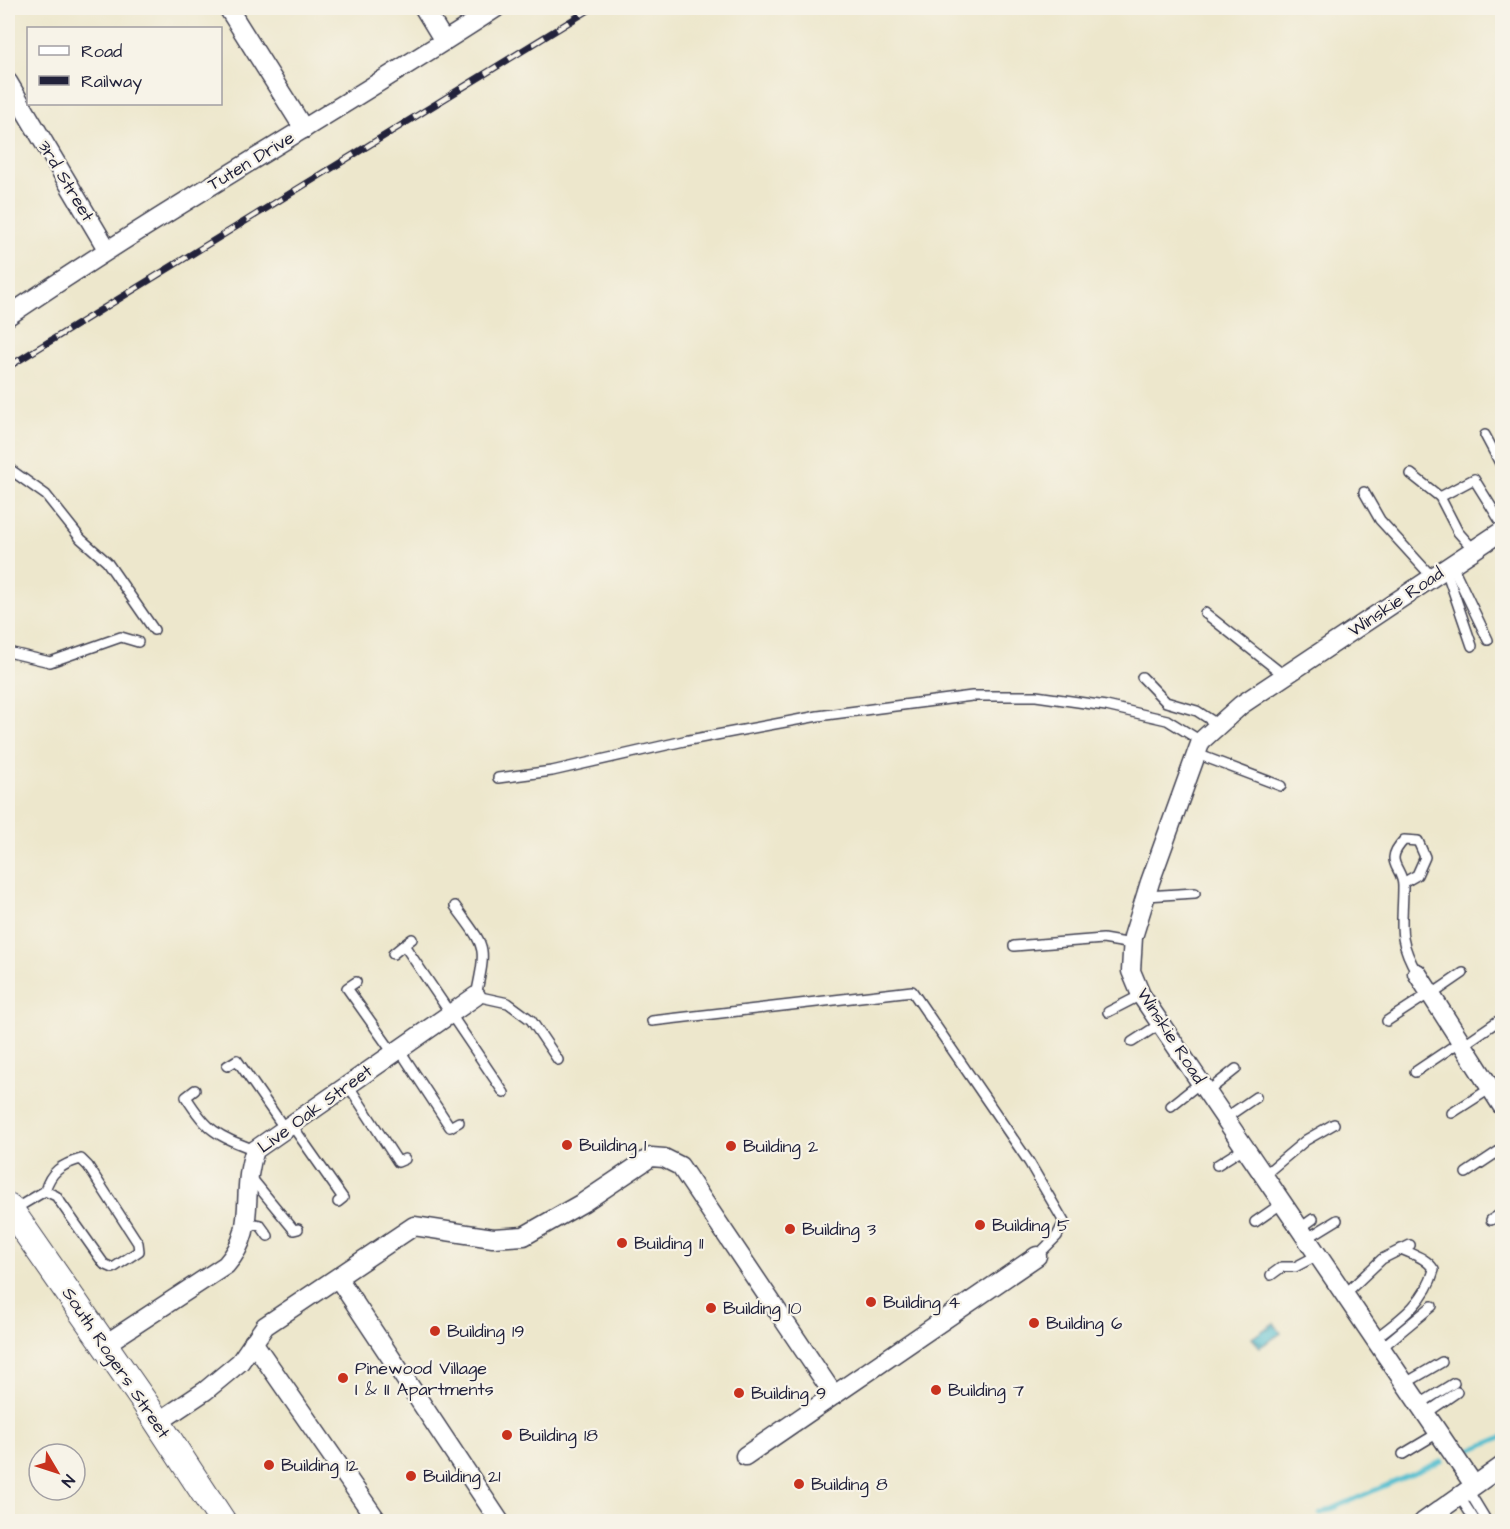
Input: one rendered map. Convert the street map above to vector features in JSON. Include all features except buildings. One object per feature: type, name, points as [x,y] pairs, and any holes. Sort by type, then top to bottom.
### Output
[{"type":"street","points":[[228,8],[304,129]]},
{"type":"street","points":[[424,8],[444,41]]},
{"type":"street","name":"Tuten Drive","points":[[8,316],[107,249],[496,8]]},
{"type":"street","name":"3rd Street","points":[[8,82],[107,249]]},
{"type":"street","name":"Winskie Road","points":[[1467,1490],[1438,1434],[1316,1256],[1306,1229],[1281,1204],[1141,995],[1131,971],[1132,944],[1146,896],[1199,748],[1217,724],[1503,531]]},
{"type":"street","points":[[1417,973],[1499,1098]]},
{"type":"street","name":"Live Oak Street","points":[[104,1345],[226,1265],[240,1250],[246,1229],[248,1173],[255,1150],[476,996]]},
{"type":"street","points":[[157,1423],[240,1362],[265,1326],[414,1226],[493,1238],[524,1236],[584,1202],[651,1157],[664,1158],[680,1166],[834,1395]]},
{"type":"street","name":"South Rogers Street","points":[[9,1209],[222,1521]]},
{"type":"street","points":[[745,1456],[1037,1256]]},
{"type":"street","points":[[338,1278],[500,1521]]},
{"type":"street","points":[[254,1342],[378,1521]]},
{"type":"street","points":[[1423,1521],[1503,1466]]},
{"type":"lane","points":[[1485,435],[1503,467]]},
{"type":"lane","points":[[8,468],[46,495],[81,539],[107,562],[154,630]]},
{"type":"lane","points":[[1411,474],[1440,497],[1458,532],[1474,550]]},
{"type":"lane","points":[[1440,497],[1474,478],[1503,524]]},
{"type":"lane","points":[[1364,492],[1380,520],[1444,571],[1488,640]]},
{"type":"lane","points":[[1444,571],[1472,646]]},
{"type":"lane","points":[[1205,613],[1285,676]]},
{"type":"lane","points":[[8,652],[50,662],[121,637],[138,642]]},
{"type":"lane","points":[[1142,677],[1166,702],[1197,711],[1217,724]]},
{"type":"lane","points":[[498,778],[552,771],[684,741],[818,716],[972,696],[1036,696],[1106,706],[1167,720],[1199,748],[1281,786]]},
{"type":"lane","points":[[1403,883],[1417,875],[1425,857],[1418,841],[1404,840],[1395,849],[1394,867],[1403,883],[1400,923],[1405,952],[1417,973]]},
{"type":"lane","points":[[1146,896],[1195,893]]},
{"type":"lane","points":[[454,906],[483,944],[484,957],[476,996],[508,1003],[531,1020],[558,1060]]},
{"type":"lane","points":[[1014,946],[1103,939],[1132,944]]},
{"type":"lane","points":[[393,954],[408,942],[449,1015],[504,1092]]},
{"type":"lane","points":[[1388,1022],[1463,973]]},
{"type":"lane","points":[[356,982],[347,988],[396,1051],[450,1127]]},
{"type":"lane","points":[[652,1021],[912,991],[1029,1162],[1064,1221],[1057,1236],[1037,1256]]},
{"type":"lane","points":[[1108,1012],[1141,995]]},
{"type":"lane","points":[[1415,1072],[1498,1021]]},
{"type":"lane","points":[[1132,1042],[1160,1023]]},
{"type":"lane","points":[[227,1066],[237,1060],[343,1198],[338,1202]]},
{"type":"lane","points":[[1171,1106],[1236,1069]]},
{"type":"lane","points":[[348,1085],[398,1162],[405,1159]]},
{"type":"lane","points":[[195,1090],[186,1097],[202,1124],[219,1136],[255,1150]]},
{"type":"lane","points":[[1224,1119],[1257,1097]]},
{"type":"lane","points":[[1452,1113],[1499,1098]]},
{"type":"lane","points":[[1263,1176],[1306,1140],[1334,1124]]},
{"type":"lane","points":[[1217,1165],[1244,1148]]},
{"type":"lane","points":[[1466,1173],[1503,1149]]},
{"type":"lane","points":[[9,1209],[45,1191],[49,1177],[65,1163],[81,1159],[88,1166],[138,1243],[139,1251],[113,1268],[104,1264],[56,1196],[45,1191]]},
{"type":"lane","points":[[248,1173],[260,1184],[294,1230],[298,1229]]},
{"type":"lane","points":[[1255,1222],[1281,1204]]},
{"type":"lane","points":[[1491,1220],[1503,1213]]},
{"type":"lane","points":[[1306,1229],[1337,1220]]},
{"type":"lane","points":[[246,1229],[255,1224],[260,1225],[268,1236]]},
{"type":"lane","points":[[1343,1296],[1382,1258],[1406,1247],[1432,1266],[1434,1270],[1432,1278],[1417,1304],[1376,1344]]},
{"type":"lane","points":[[1271,1275],[1282,1267],[1295,1267],[1316,1256]]},
{"type":"lane","points":[[1376,1344],[1432,1306]]},
{"type":"lane","points":[[1404,1384],[1443,1362]]},
{"type":"lane","points":[[1422,1410],[1456,1387]]},
{"type":"lane","points":[[1403,1454],[1438,1434]]},
{"type":"lane","points":[[1467,1490],[1481,1520]]},
{"type":"water","points":[[1274,1323],[1281,1333],[1260,1347],[1252,1338]]},
{"type":"waterway","points":[[1466,1452],[1502,1437]]},
{"type":"waterway","points":[[1320,1514],[1442,1461]]},
{"type":"railway","points":[[8,367],[592,8]]},
{"type":"place","name":"Building 1","points":[[567,1145]]},
{"type":"place","name":"Building 2","points":[[731,1146]]},
{"type":"place","name":"Building 5","points":[[980,1225]]},
{"type":"place","name":"Building 3","points":[[790,1229]]},
{"type":"place","name":"Building 11","points":[[622,1243]]},
{"type":"place","name":"Building 4","points":[[871,1302]]},
{"type":"place","name":"Building 10","points":[[711,1308]]},
{"type":"place","name":"Building 6","points":[[1034,1323]]},
{"type":"place","name":"Building 19","points":[[435,1331]]},
{"type":"place","name":"Pinewood Village I & II Apartments","points":[[343,1378]]},
{"type":"place","name":"Building 7","points":[[936,1390]]},
{"type":"place","name":"Building 9","points":[[739,1393]]},
{"type":"place","name":"Building 18","points":[[507,1435]]},
{"type":"place","name":"Building 12","points":[[269,1465]]},
{"type":"place","name":"Building 21","points":[[411,1476]]},
{"type":"place","name":"Building 8","points":[[799,1484]]}]
